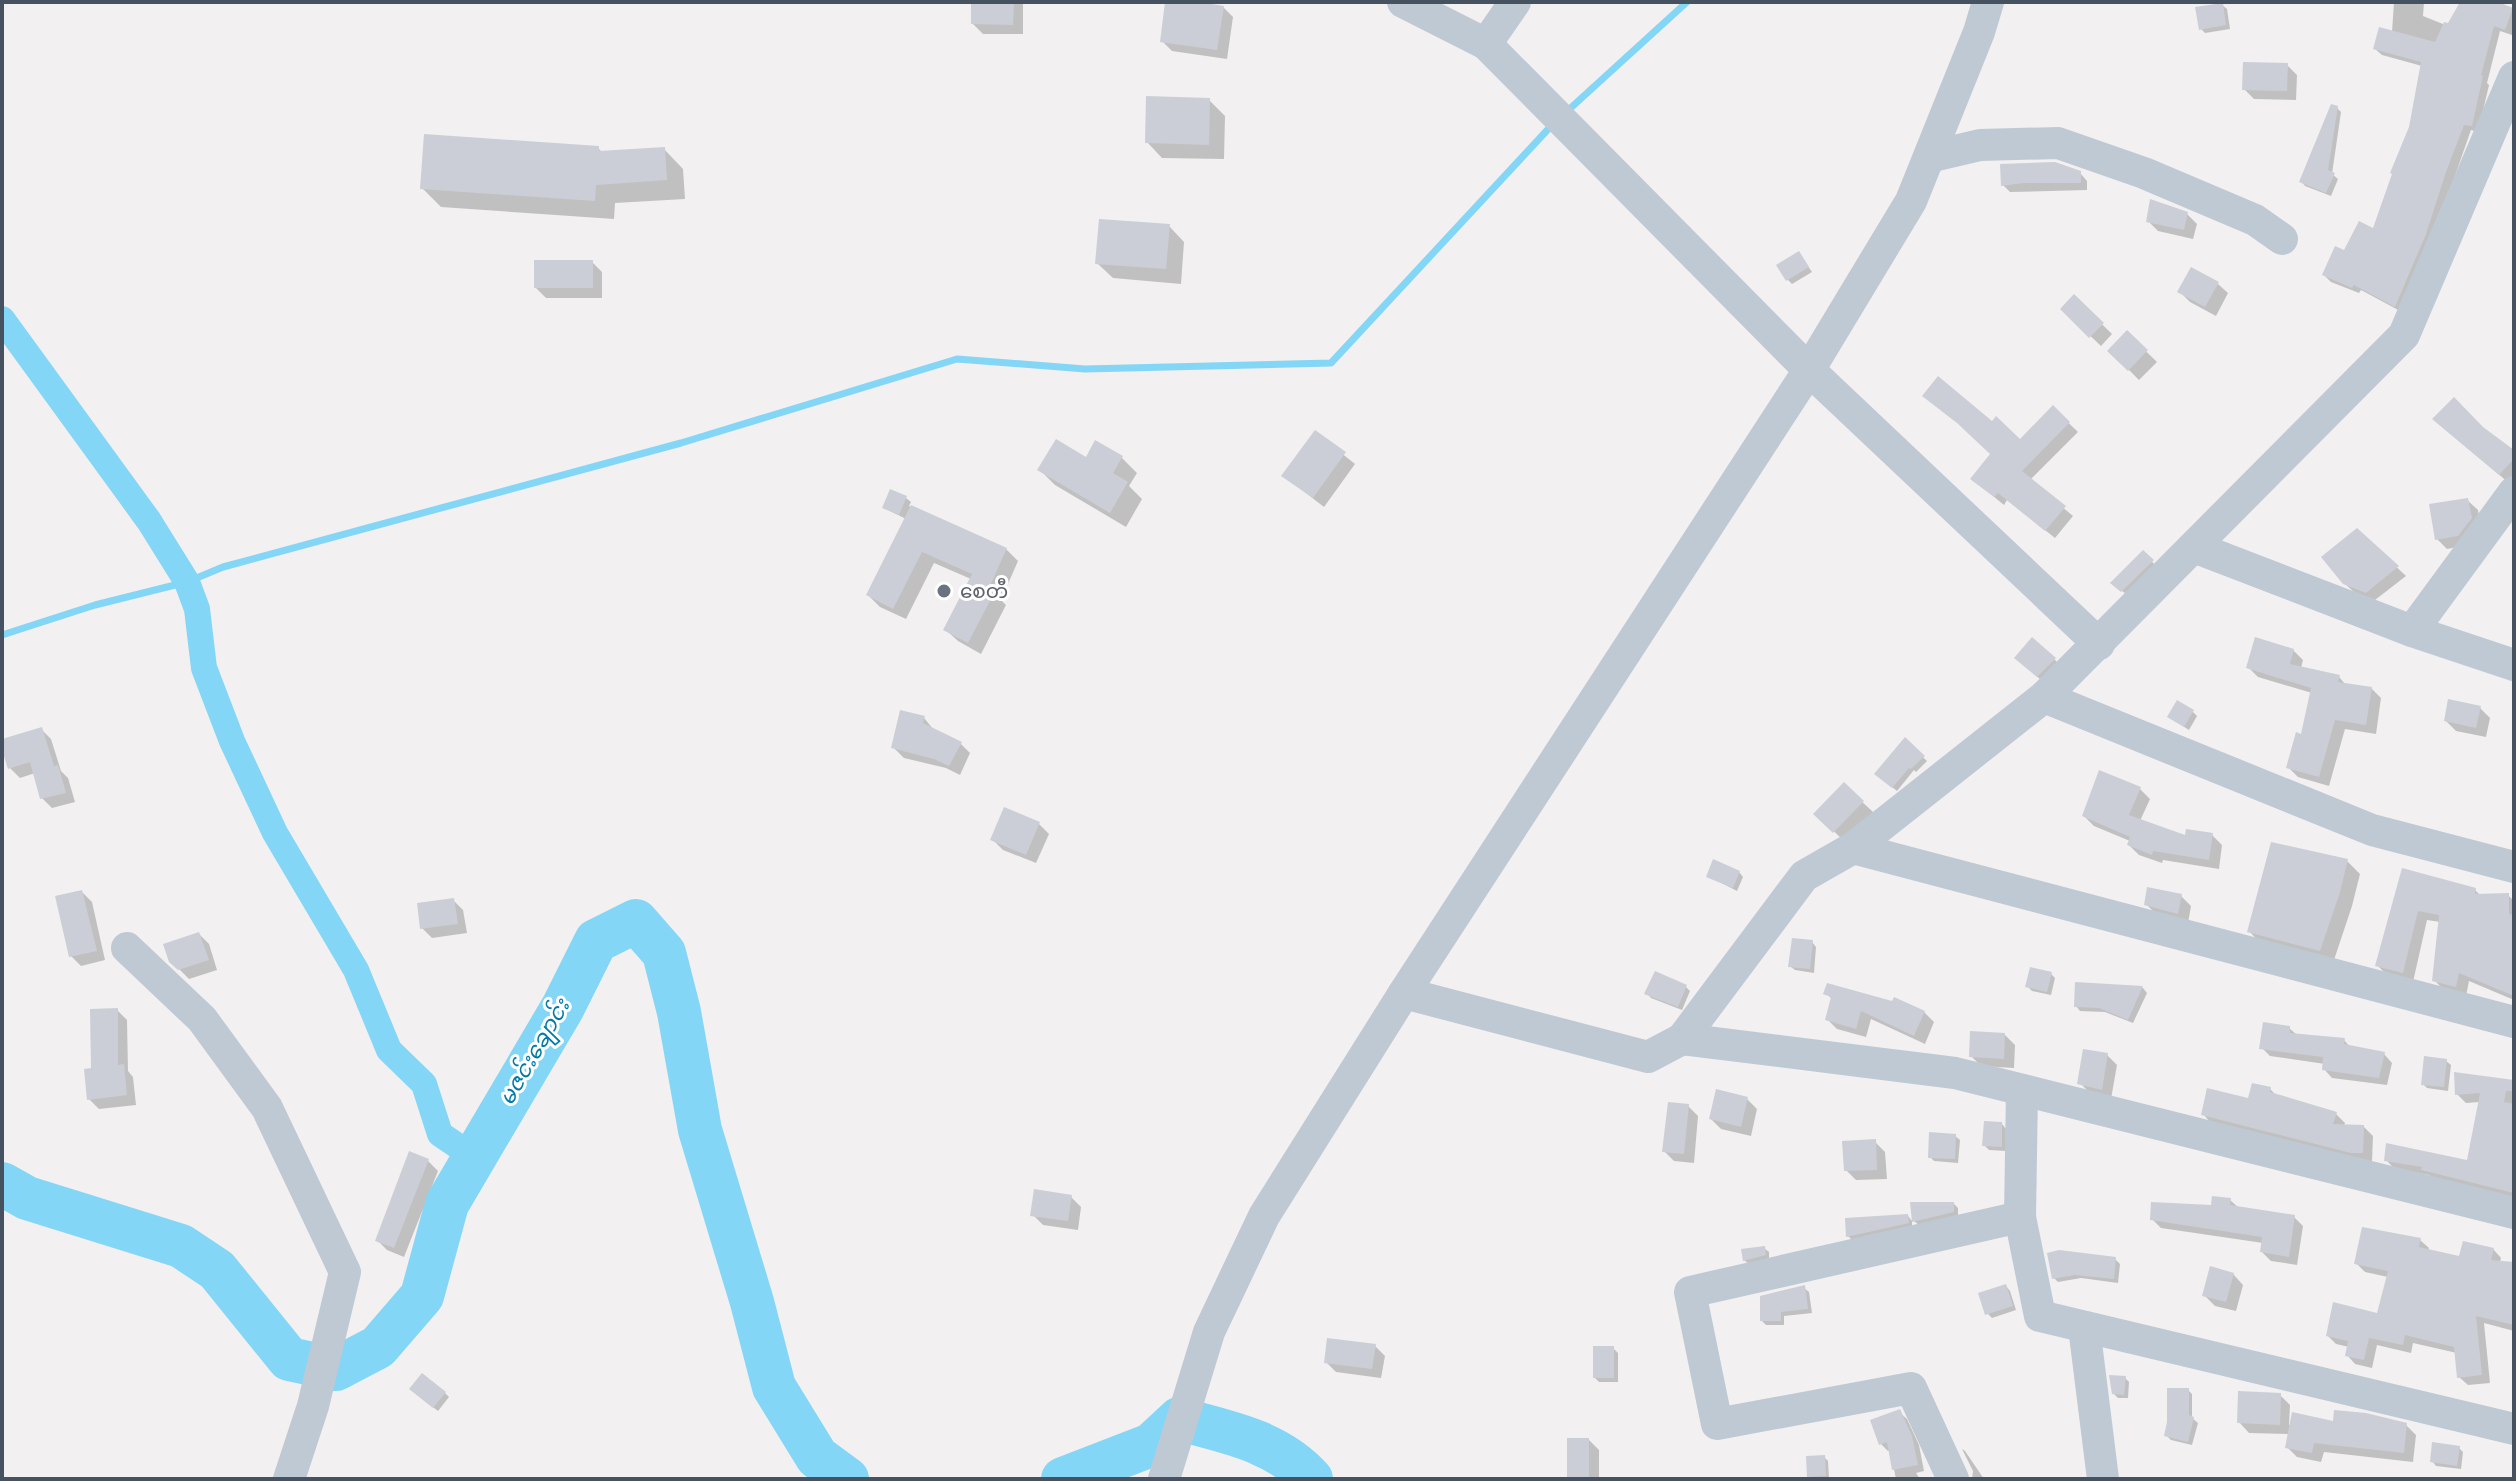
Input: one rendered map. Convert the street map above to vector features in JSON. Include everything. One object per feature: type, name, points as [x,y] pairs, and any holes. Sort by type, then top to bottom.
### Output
[{"type":"street","points":[[1403,2],[1486,44],[1809,370],[2099,644]]},
{"type":"street","points":[[1486,44],[1515,2]]},
{"type":"street","points":[[1166,1473],[1209,1332],[1264,1216],[1404,993],[1809,370],[1911,201],[1979,32],[1988,2]]},
{"type":"street","points":[[1404,993],[1648,1057],[1682,1039],[1804,876],[1853,848],[2044,697],[2404,335],[2514,77]]},
{"type":"street","points":[[1929,157],[1980,145],[2058,143],[2144,173],[2255,220],[2282,239]]},
{"type":"street","points":[[2412,631],[2514,492]]},
{"type":"street","points":[[2194,547],[2412,631],[2514,665]]},
{"type":"street","points":[[2044,697],[2372,830],[2514,867]]},
{"type":"street","points":[[1853,848],[2514,1022]]},
{"type":"street","points":[[127,948],[202,1019],[267,1108],[345,1272],[313,1406],[289,1479]]},
{"type":"street","points":[[1682,1039],[1955,1073],[2514,1213]]},
{"type":"street","points":[[2022,1090],[2020,1217],[2040,1316],[2514,1429]]},
{"type":"street","points":[[1953,1479],[1911,1388],[1717,1424],[1690,1292],[2020,1217]]},
{"type":"street","points":[[2084,1327],[2103,1479]]},
{"type":"building","points":[[971,2],[1014,2],[1013,25],[971,24]]},
{"type":"building","points":[[1165,2],[1224,6],[1217,50],[1160,42]]},
{"type":"building","points":[[2460,2],[2498,2],[2513,8],[2505,30],[2494,26],[2472,126],[2464,125],[2426,234],[2395,307],[2354,285],[2352,288],[2322,275],[2335,246],[2344,250],[2359,221],[2373,228],[2390,173],[2409,127],[2421,62],[2373,49],[2379,27],[2435,42],[2444,22],[2448,23]]},
{"type":"building","points":[[2223,3],[2226,25],[2199,30],[2195,7]]},
{"type":"building","points":[[2243,62],[2288,63],[2287,91],[2242,90]]},
{"type":"building","points":[[1146,96],[1210,98],[1209,145],[1145,143]]},
{"type":"building","points":[[2331,104],[2338,106],[2328,170],[2335,173],[2326,193],[2299,182]]},
{"type":"building","points":[[424,134],[599,146],[599,151],[665,147],[667,180],[596,185],[595,201],[420,189]]},
{"type":"building","points":[[2055,162],[2081,171],[2081,183],[2001,186],[2000,164]]},
{"type":"building","points":[[2150,199],[2188,212],[2184,230],[2146,222]]},
{"type":"building","points":[[1099,219],[1170,224],[1166,269],[1095,264]]},
{"type":"building","points":[[1799,251],[1809,267],[1786,281],[1776,265]]},
{"type":"building","points":[[534,260],[593,260],[593,288],[534,288]]},
{"type":"building","points":[[2191,267],[2219,282],[2205,307],[2177,292]]},
{"type":"building","points":[[2074,294],[2104,323],[2089,338],[2060,309]]},
{"type":"building","points":[[2127,330],[2148,350],[2128,371],[2107,351]]},
{"type":"building","points":[[1938,376],[1992,421],[1996,416],[2020,439],[2053,405],[2070,422],[2022,471],[2066,506],[2045,531],[1998,493],[1994,497],[1970,479],[1990,454],[1922,396]]},
{"type":"building","points":[[2454,397],[2483,427],[2514,450],[2514,459],[2499,475],[2432,419]]},
{"type":"building","points":[[1315,430],[1346,452],[1313,498],[1281,476]]},
{"type":"building","points":[[1056,439],[1086,457],[1095,440],[1123,456],[1113,473],[1128,482],[1110,513],[1037,470]]},
{"type":"building","points":[[890,489],[907,496],[899,515],[882,508]]},
{"type":"building","points":[[2468,498],[2472,518],[2458,536],[2435,540],[2429,504]]},
{"type":"building","points":[[911,505],[1007,548],[989,588],[995,591],[968,643],[943,630],[972,574],[922,552],[893,609],[866,595]]},
{"type":"building","points":[[2357,528],[2399,566],[2366,593],[2343,584],[2321,557]]},
{"type":"building","points":[[2143,550],[2154,560],[2121,592],[2110,583]]},
{"type":"building","points":[[2032,637],[2056,658],[2037,677],[2014,658]]},
{"type":"building","points":[[2255,637],[2294,649],[2290,664],[2340,675],[2338,682],[2372,687],[2366,725],[2335,720],[2319,777],[2286,768],[2296,732],[2301,734],[2311,688],[2246,668]]},
{"type":"building","points":[[2448,699],[2481,706],[2476,728],[2444,721]]},
{"type":"building","points":[[2177,700],[2194,710],[2184,727],[2167,717]]},
{"type":"building","points":[[900,710],[925,716],[923,723],[962,742],[949,766],[891,748]]},
{"type":"building","points":[[42,727],[66,793],[40,799],[30,762],[8,769],[2,739]]},
{"type":"building","points":[[1905,737],[1925,756],[1909,768],[1892,788],[1874,774]]},
{"type":"building","points":[[2099,770],[2141,787],[2129,815],[2185,835],[2186,829],[2213,833],[2209,860],[2153,851],[2152,855],[2127,845],[2130,837],[2082,816]]},
{"type":"building","points":[[1844,782],[1864,801],[1833,833],[1813,814]]},
{"type":"building","points":[[1004,807],[1040,822],[1026,855],[990,840]]},
{"type":"building","points":[[2271,842],[2348,859],[2320,951],[2247,932]]},
{"type":"building","points":[[1713,859],[1740,871],[1733,888],[1706,877]]},
{"type":"building","points":[[2402,868],[2476,888],[2475,894],[2509,893],[2509,914],[2514,915],[2514,996],[2459,973],[2456,987],[2432,981],[2439,915],[2418,911],[2403,973],[2375,966]]},
{"type":"building","points":[[2147,887],[2182,894],[2178,914],[2144,905]]},
{"type":"building","points":[[82,890],[97,951],[69,957],[55,896]]},
{"type":"building","points":[[454,898],[458,924],[420,929],[417,903]]},
{"type":"building","points":[[199,932],[209,960],[178,970],[169,962],[163,944]]},
{"type":"building","points":[[1792,938],[1813,940],[1810,969],[1788,967]]},
{"type":"building","points":[[2030,967],[2052,972],[2047,992],[2025,987]]},
{"type":"building","points":[[1655,971],[1687,985],[1678,1007],[1644,994]]},
{"type":"building","points":[[2075,982],[2143,986],[2128,1020],[2099,1008],[2074,1007]]},
{"type":"building","points":[[1827,983],[1892,1001],[1894,997],[1925,1011],[1914,1036],[1861,1011],[1856,1029],[1825,1020],[1831,997],[1823,994]]},
{"type":"building","points":[[118,1008],[118,1065],[124,1064],[127,1095],[87,1100],[84,1069],[91,1068],[90,1009]]},
{"type":"building","points":[[2263,1022],[2290,1026],[2290,1033],[2345,1038],[2344,1044],[2385,1052],[2379,1078],[2322,1070],[2323,1057],[2259,1049]]},
{"type":"building","points":[[1970,1031],[2005,1033],[2004,1059],[1969,1057]]},
{"type":"building","points":[[2083,1049],[2108,1053],[2102,1090],[2077,1084]]},
{"type":"building","points":[[2424,1056],[2447,1059],[2444,1087],[2421,1085]]},
{"type":"building","points":[[2454,1072],[2514,1080],[2514,1091],[2506,1091],[2504,1102],[2514,1104],[2514,1193],[2421,1170],[2422,1167],[2384,1161],[2386,1143],[2467,1160],[2480,1093],[2455,1095]]},
{"type":"building","points":[[2252,1083],[2271,1087],[2270,1092],[2337,1112],[2333,1124],[2364,1125],[2363,1153],[2351,1153],[2201,1115],[2207,1088],[2248,1098]]},
{"type":"building","points":[[1716,1089],[1748,1097],[1741,1127],[1709,1119]]},
{"type":"building","points":[[1668,1102],[1689,1104],[1684,1154],[1662,1152]]},
{"type":"building","points":[[1984,1121],[2002,1122],[2002,1147],[1982,1146]]},
{"type":"building","points":[[1929,1132],[1956,1134],[1955,1159],[1928,1158]]},
{"type":"building","points":[[1876,1139],[1877,1170],[1844,1171],[1842,1141]]},
{"type":"building","points":[[409,1151],[429,1159],[394,1248],[375,1241]]},
{"type":"building","points":[[1034,1189],[1072,1195],[1068,1221],[1030,1216]]},
{"type":"building","points":[[2212,1196],[2231,1198],[2230,1205],[2295,1215],[2289,1257],[2260,1252],[2262,1237],[2150,1220],[2151,1202],[2211,1205]]},
{"type":"building","points":[[1910,1202],[1954,1202],[1954,1212],[1912,1222]]},
{"type":"building","points":[[1908,1214],[1909,1223],[1846,1237],[1845,1218]]},
{"type":"building","points":[[2362,1227],[2421,1238],[2419,1247],[2459,1256],[2463,1241],[2494,1248],[2491,1260],[2514,1262],[2514,1325],[2476,1316],[2482,1375],[2457,1378],[2454,1347],[2405,1335],[2403,1345],[2369,1338],[2364,1360],[2345,1356],[2348,1341],[2326,1336],[2333,1302],[2377,1313],[2388,1271],[2354,1264]]},
{"type":"building","points":[[1765,1246],[1766,1255],[1743,1261],[1741,1249]]},
{"type":"building","points":[[2059,1250],[2116,1257],[2114,1279],[2075,1275],[2052,1279],[2047,1253]]},
{"type":"building","points":[[2210,1266],[2234,1273],[2226,1302],[2202,1296]]},
{"type":"building","points":[[2006,1284],[2013,1306],[1985,1315],[1978,1293]]},
{"type":"building","points":[[1805,1285],[1808,1309],[1781,1312],[1781,1321],[1760,1321],[1760,1296]]},
{"type":"building","points":[[1327,1338],[1376,1344],[1372,1369],[1324,1363]]},
{"type":"building","points":[[1593,1346],[1614,1346],[1614,1378],[1593,1378]]},
{"type":"building","points":[[422,1373],[446,1392],[433,1408],[409,1389]]},
{"type":"building","points":[[2109,1375],[2126,1376],[2124,1395],[2112,1394]]},
{"type":"building","points":[[2167,1388],[2189,1388],[2189,1415],[2194,1417],[2188,1442],[2164,1436]]},
{"type":"building","points":[[2238,1391],[2281,1393],[2280,1425],[2237,1423]]},
{"type":"building","points":[[1900,1409],[1912,1436],[1918,1465],[1892,1470],[1887,1442],[1879,1445],[1870,1420]]},
{"type":"building","points":[[2334,1410],[2366,1413],[2407,1423],[2404,1453],[2314,1443],[2312,1453],[2285,1448],[2292,1412],[2333,1421]]},
{"type":"building","points":[[1567,1438],[1589,1438],[1589,1477],[1567,1477]]},
{"type":"building","points":[[2432,1442],[2460,1446],[2457,1466],[2430,1462]]},
{"type":"building","points":[[1825,1455],[1826,1476],[1807,1477],[1806,1456]]},
{"type":"waterway","points":[[1564,114],[1687,2]]},
{"type":"waterway","points":[[2,635],[95,605],[187,582],[223,567],[681,443],[957,359],[1085,369],[1331,363],[1552,125]]},
{"type":"waterway","points":[[2,319],[149,521],[187,582],[197,609],[204,668],[232,741],[275,833],[356,970],[389,1050],[424,1084],[440,1134],[474,1157]]},
{"type":"waterway","name":"မဇင်းချောင်း","points":[[2,1184],[27,1198],[181,1246],[217,1270],[289,1359],[336,1369],[378,1347],[422,1296],[447,1204],[563,1007],[596,941],[636,921],[664,953],[679,1012],[700,1130],[774,1387],[817,1457],[847,1479]]},
{"type":"waterway","name":"မဇင်းချောင်း","points":[[1063,1479],[1151,1445],[1179,1419],[1267,1447],[1283,1455],[1311,1479]]},
{"type":"place","name":"စေတီ","points":[[944,591]]}]
